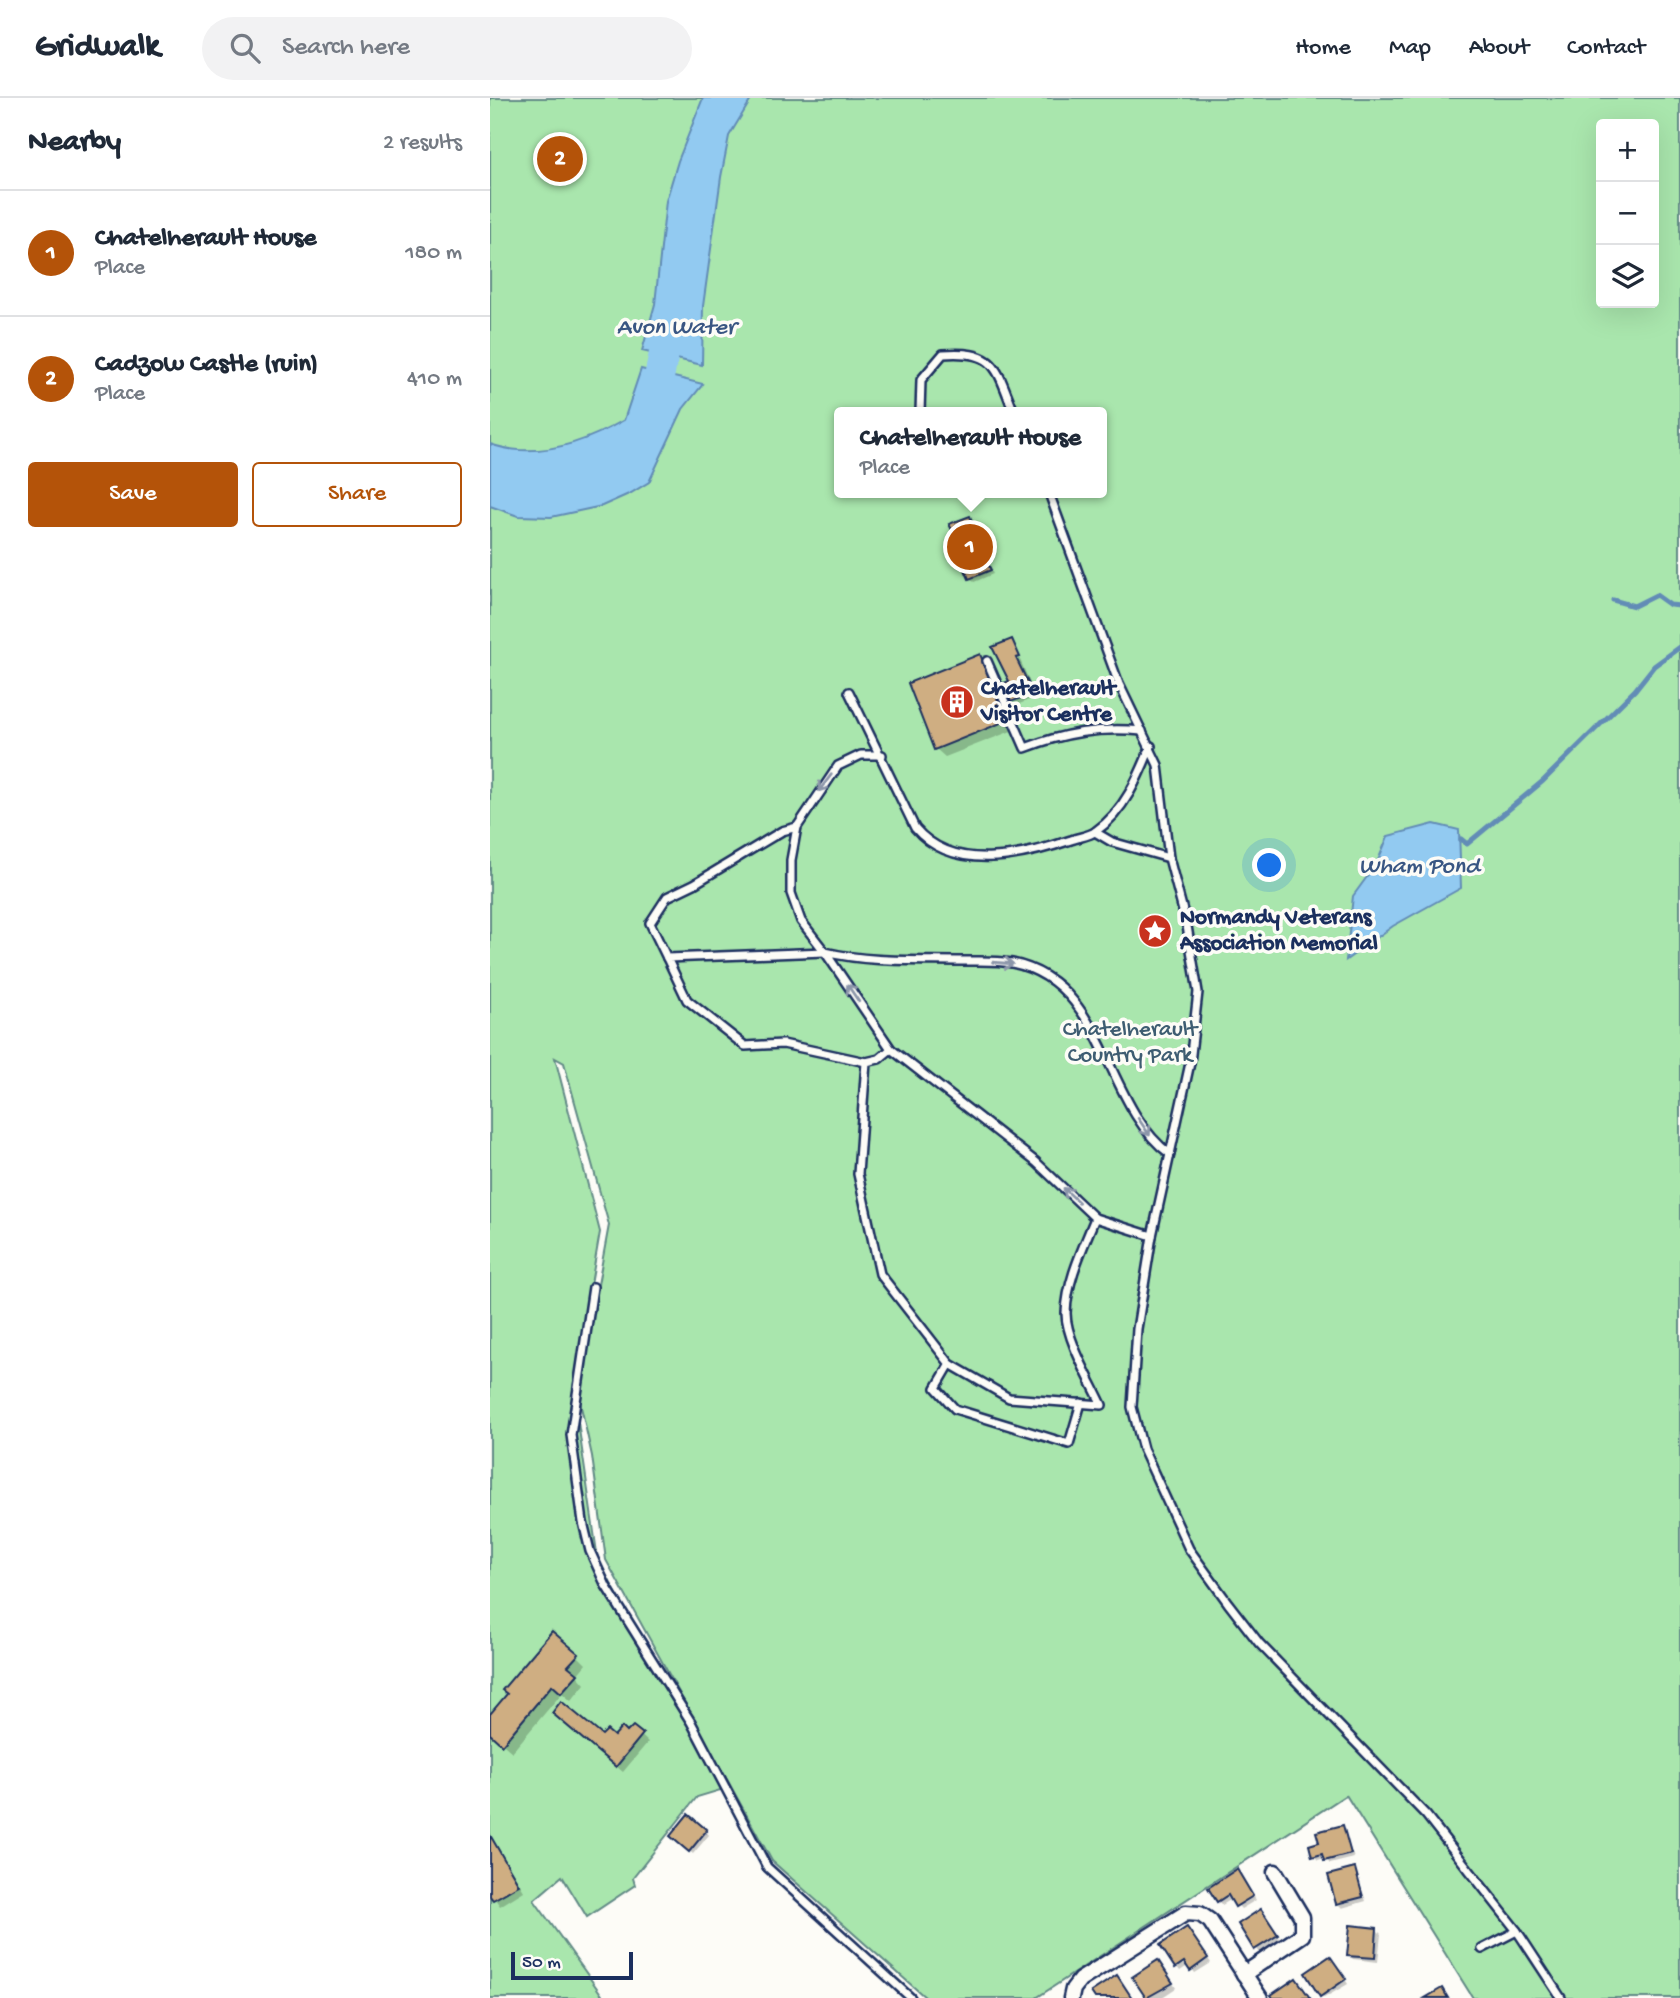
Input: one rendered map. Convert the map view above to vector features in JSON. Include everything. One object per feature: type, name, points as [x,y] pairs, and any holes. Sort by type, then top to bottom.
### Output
[{"type":"street","points":[[1244,1975],[1302,1935],[1302,1917],[1275,1871]]},
{"type":"street","points":[[1071,1998],[1073,1989],[1080,1980],[1186,1913],[1200,1914],[1210,1921],[1261,1998]]},
{"type":"lane","points":[[920,407],[922,380],[943,354],[971,352],[995,366],[1012,407]]},
{"type":"lane","points":[[1051,498],[1119,684],[1158,765],[1169,858],[1187,926],[1198,992],[1190,1063],[1152,1236],[1138,1329],[1132,1407],[1143,1449],[1189,1549],[1259,1643],[1426,1815],[1517,1931],[1561,1998]]},
{"type":"lane","points":[[987,661],[1025,748],[1060,735],[1087,731],[1108,728],[1142,731]]},
{"type":"lane","points":[[849,692],[882,755],[915,828],[928,843],[962,856],[1015,855],[1096,832],[1121,806],[1137,781],[1151,746]]},
{"type":"lane","points":[[882,755],[860,755],[838,766],[797,827],[791,860],[791,893],[801,921],[891,1049],[1035,1163],[1095,1218],[1152,1236]]},
{"type":"lane","points":[[797,827],[782,831],[694,884],[667,897],[650,923],[687,1000],[745,1046],[783,1044],[866,1062],[879,1059],[891,1049]]},
{"type":"lane","points":[[1096,832],[1112,842],[1169,858]]},
{"type":"lane","points":[[667,958],[825,952],[857,960],[1012,963],[1040,973],[1064,991],[1092,1026],[1141,1125],[1155,1143],[1170,1154]]},
{"type":"lane","points":[[866,1062],[858,1174],[880,1273],[950,1364],[1009,1398],[1102,1405],[1079,1354],[1066,1314],[1074,1269],[1095,1218]]},
{"type":"lane","points":[[593,1287],[571,1435],[583,1522],[590,1551],[606,1586],[691,1721],[767,1867],[911,1998]]},
{"type":"lane","points":[[950,1364],[936,1388],[956,1409],[1069,1444],[1081,1403]]},
{"type":"lane","points":[[1482,1949],[1517,1931]]},
{"type":"green space","name":"Chatelherault Country Park","points":[[490,98],[1680,98],[1680,1998],[1473,1998],[1346,1795],[1036,1998],[926,1998],[772,1861],[606,1560],[592,1456],[578,1393],[609,1225],[564,1063],[555,1058],[600,1232],[573,1388],[598,1560],[724,1789],[697,1797],[633,1878],[635,1885],[587,1917],[562,1876],[534,1900],[604,1998],[490,1998]]},
{"type":"water","name":"Avon Water","points":[[703,98],[752,98],[729,136],[721,177],[703,306],[702,365],[642,351],[655,304],[666,201],[678,161]]},
{"type":"water","points":[[641,369],[703,384],[683,409],[649,482],[602,506],[551,517],[518,516],[490,506],[490,444],[507,449],[542,450],[593,436],[624,420]]},
{"type":"water","name":"Wham Pond","points":[[1434,824],[1459,830],[1461,888],[1393,926],[1346,960],[1353,896],[1377,863],[1388,836]]},
{"type":"building","points":[[970,516],[977,534],[973,535],[991,570],[969,579],[961,560],[966,558],[949,524]]},
{"type":"building","points":[[1012,639],[1020,657],[1016,658],[1033,693],[1011,702],[1004,683],[1009,681],[992,647]]},
{"type":"building","name":"Chatelherault Visitor Centre","points":[[980,654],[1006,721],[934,750],[908,683]]},
{"type":"building","points":[[552,1631],[579,1654],[568,1666],[578,1674],[561,1693],[552,1685],[502,1745],[490,1734],[490,1714],[507,1694],[502,1690]]},
{"type":"building","points":[[561,1701],[602,1735],[607,1730],[614,1736],[622,1727],[627,1732],[633,1726],[643,1734],[616,1767],[552,1713]]},
{"type":"building","points":[[688,1814],[707,1830],[689,1852],[670,1836]]},
{"type":"building","points":[[1343,1825],[1351,1854],[1324,1861],[1322,1854],[1312,1857],[1309,1845],[1319,1842],[1316,1832]]},
{"type":"building","points":[[490,1835],[519,1885],[493,1900],[490,1896]]},
{"type":"building","points":[[1355,1868],[1363,1897],[1336,1904],[1328,1875]]},
{"type":"building","points":[[1237,1869],[1253,1896],[1235,1907],[1228,1895],[1217,1902],[1208,1888]]},
{"type":"building","points":[[1261,1909],[1278,1935],[1254,1950],[1238,1924]]},
{"type":"building","points":[[1350,1925],[1377,1928],[1375,1958],[1347,1956]]},
{"type":"building","points":[[1187,1927],[1208,1958],[1190,1971],[1184,1962],[1175,1968],[1160,1945]]},
{"type":"building","points":[[1330,1956],[1346,1979],[1320,1997],[1305,1973]]},
{"type":"building","points":[[1158,1960],[1173,1983],[1146,1998],[1132,1977]]},
{"type":"building","points":[[1117,1975],[1132,1998],[1095,1998],[1091,1992]]},
{"type":"building","points":[[1296,1978],[1310,1998],[1273,1998],[1271,1995]]},
{"type":"building","points":[[1442,1988],[1448,1998],[1425,1998]]},
{"type":"waterway","name":"Avon Water","points":[[652,411],[672,315]]},
{"type":"waterway","points":[[1613,600],[1634,606],[1656,595],[1670,605],[1680,606]]},
{"type":"waterway","points":[[1461,839],[1467,844],[1543,781],[1635,690],[1654,666],[1680,647]]},
{"type":"place","name":"Cadzow Castle (ruin)","points":[[560,159]]},
{"type":"place","name":"Chatelherault House","points":[[970,547]]},
{"type":"place","name":"Chatelherault Visitor Centre","points":[[957,702]]},
{"type":"place","name":"Normandy Veterans Association Memorial","points":[[1155,931]]}]
